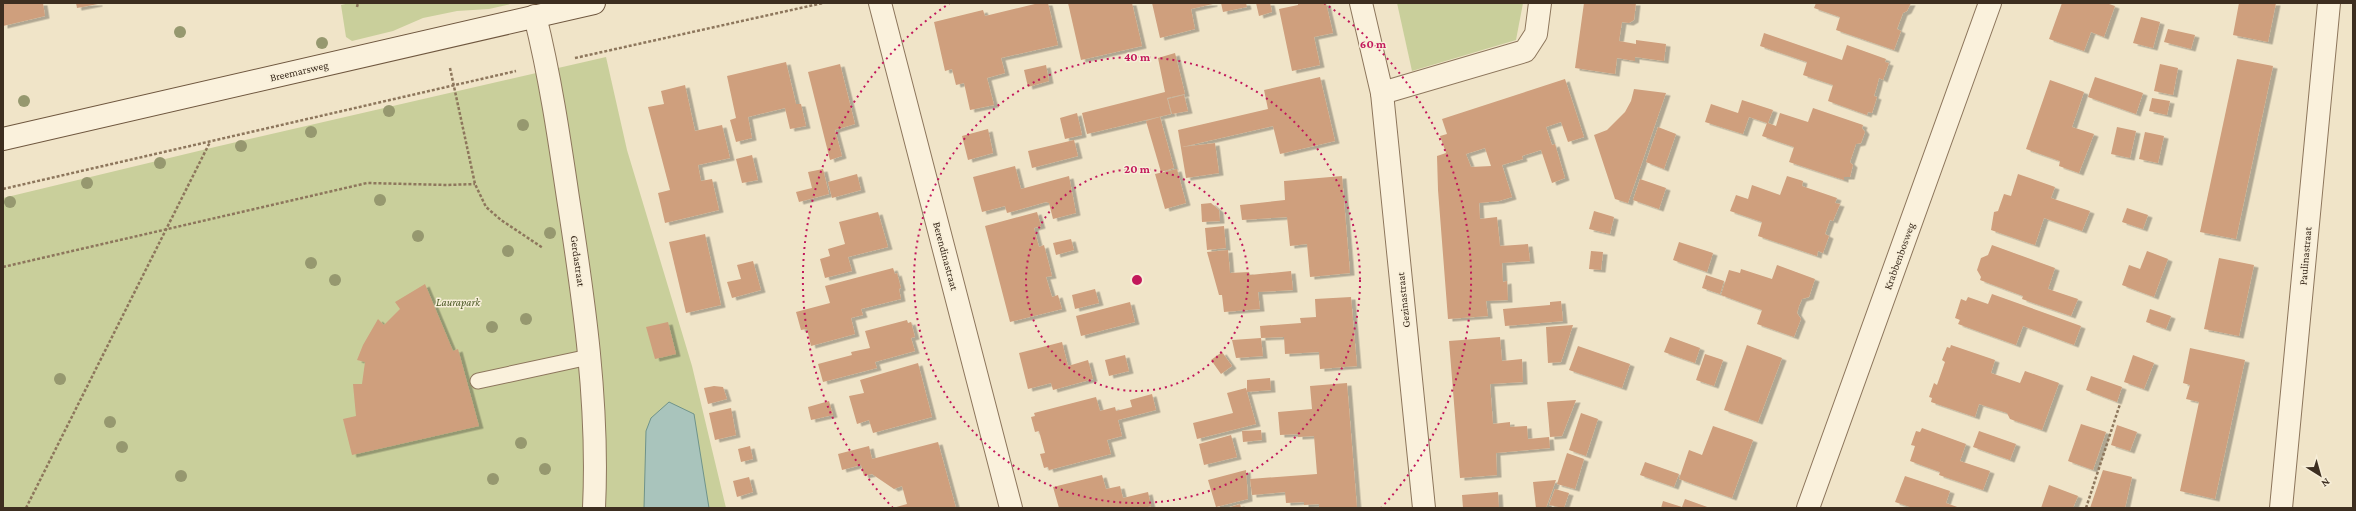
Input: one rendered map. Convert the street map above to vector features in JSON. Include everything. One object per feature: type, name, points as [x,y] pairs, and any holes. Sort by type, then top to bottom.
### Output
[{"type":"street","name":"Breemarsweg","points":[[3,139],[594,3]]},
{"type":"street","name":"Berendinastraat","points":[[880,3],[1011,508]]},
{"type":"street","name":"Gezinastraat","points":[[1360,3],[1382,93],[1424,508]]},
{"type":"street","points":[[1382,93],[1525,51],[1536,34],[1540,3]]},
{"type":"street","name":"Krabbenbosweg","points":[[1808,508],[1990,3]]},
{"type":"street","name":"Paulinastraat","points":[[2281,508],[2329,3]]},
{"type":"street","name":"Gerdastraat","points":[[535,16],[547,64],[581,281],[593,389],[594,508]]},
{"type":"lane","points":[[478,381],[589,356]]},
{"type":"path","points":[[357,7],[358,3]]},
{"type":"path","points":[[3,189],[454,85],[823,3]]},
{"type":"path","points":[[454,85],[475,184],[486,207],[501,220],[537,242],[581,281]]},
{"type":"path","points":[[26,508],[210,142]]},
{"type":"path","points":[[3,267],[367,183],[447,186],[475,184]]},
{"type":"path","points":[[2086,508],[2120,404]]},
{"type":"green space","points":[[350,3],[515,3],[489,9],[457,11],[423,18],[393,31],[352,41],[346,37],[341,5]]},
{"type":"green space","points":[[1397,3],[1523,3],[1516,40],[1412,71]]},
{"type":"green space","name":"Laurapark","points":[[606,57],[627,150],[692,366],[726,508],[3,508],[3,198],[215,147]]},
{"type":"water","points":[[669,402],[694,414],[709,508],[644,508],[646,431],[651,418]]},
{"type":"building","points":[[3,3],[43,3],[45,16],[3,26]]},
{"type":"building","points":[[76,3],[98,3],[98,4],[77,8]]},
{"type":"building","points":[[1039,3],[1048,3],[1058,45],[1001,58],[1005,73],[987,78],[994,105],[970,110],[964,83],[956,85],[952,69],[945,71],[934,22],[983,10],[985,16]]},
{"type":"building","points":[[1068,3],[1132,3],[1142,46],[1081,60]]},
{"type":"building","points":[[1152,3],[1213,4],[1191,9],[1195,29],[1160,38]]},
{"type":"building","points":[[1221,3],[1246,3],[1247,7],[1223,12]]},
{"type":"building","points":[[1256,3],[1270,3],[1272,12],[1259,16]]},
{"type":"building","points":[[1298,3],[1326,3],[1333,33],[1314,37],[1320,65],[1292,71],[1279,9],[1298,5]]},
{"type":"building","points":[[1584,3],[1636,3],[1634,20],[1629,23],[1622,22],[1619,41],[1636,44],[1636,40],[1666,44],[1664,61],[1635,57],[1635,61],[1617,58],[1615,74],[1575,68]]},
{"type":"building","points":[[1816,3],[1911,3],[1907,11],[1903,13],[1897,29],[1901,31],[1894,50],[1836,30],[1840,17],[1814,8]]},
{"type":"building","points":[[2062,3],[2106,3],[2115,6],[2104,37],[2091,32],[2084,51],[2049,39]]},
{"type":"building","points":[[2239,3],[2276,3],[2268,42],[2233,35]]},
{"type":"building","points":[[2141,17],[2160,22],[2153,48],[2133,43]]},
{"type":"building","points":[[2168,29],[2195,35],[2191,49],[2164,42]]},
{"type":"building","points":[[1764,33],[1842,60],[1847,45],[1886,59],[1885,62],[1889,63],[1883,80],[1879,78],[1874,96],[1877,97],[1872,113],[1868,112],[1867,115],[1828,101],[1833,85],[1803,75],[1807,62],[1760,46]]},
{"type":"building","points":[[1175,53],[1185,94],[1167,98],[1171,114],[1087,134],[1082,113],[1165,92],[1158,58]]},
{"type":"building","points":[[2237,59],[2273,66],[2236,239],[2200,232]]},
{"type":"building","points":[[786,62],[796,104],[801,104],[806,126],[790,129],[785,108],[748,117],[752,138],[736,142],[730,120],[736,118],[727,76]]},
{"type":"building","points":[[840,64],[855,124],[835,130],[842,156],[830,160],[808,72]]},
{"type":"building","points":[[2160,64],[2178,68],[2173,95],[2154,91]]},
{"type":"building","points":[[1046,65],[1049,81],[1028,87],[1024,70]]},
{"type":"building","points":[[1320,77],[1335,141],[1280,154],[1273,126],[1182,147],[1215,143],[1219,173],[1186,178],[1178,130],[1268,109],[1264,90]]},
{"type":"building","points":[[2095,77],[2143,93],[2136,114],[2088,97]]},
{"type":"building","points":[[1565,79],[1584,137],[1568,142],[1561,122],[1546,127],[1552,145],[1555,144],[1565,178],[1552,183],[1541,150],[1522,156],[1523,159],[1502,165],[1512,197],[1499,201],[1479,203],[1480,219],[1497,217],[1500,246],[1528,244],[1530,261],[1502,263],[1503,282],[1507,281],[1508,300],[1486,301],[1488,316],[1448,319],[1438,190],[1437,156],[1446,153],[1440,136],[1447,134],[1442,119]],"holes":[[[1485,148],[1491,166],[1471,167],[1466,154]]]},
{"type":"building","points":[[2050,80],[2084,92],[2072,127],[2094,134],[2079,173],[2059,166],[2060,161],[2026,149]]},
{"type":"building","points":[[685,85],[695,131],[722,125],[730,158],[698,165],[701,181],[712,179],[719,210],[665,223],[658,193],[670,190],[648,107],[664,104],[661,91]]},
{"type":"building","points":[[1634,89],[1666,93],[1628,203],[1615,199],[1594,135],[1607,130],[1625,112],[1631,101]]},
{"type":"building","points":[[1184,95],[1188,111],[1172,114],[1168,99]]},
{"type":"building","points":[[2152,98],[2170,101],[2167,115],[2149,111]]},
{"type":"building","points":[[1742,100],[1773,110],[1768,123],[1776,126],[1780,113],[1808,122],[1813,108],[1863,125],[1862,128],[1865,132],[1861,143],[1856,144],[1850,162],[1853,165],[1850,177],[1844,177],[1844,180],[1789,162],[1794,147],[1762,136],[1767,123],[1749,117],[1743,134],[1705,122],[1711,104],[1738,113]]},
{"type":"building","points":[[1077,113],[1082,135],[1065,139],[1060,118]]},
{"type":"building","points":[[1160,117],[1174,168],[1161,172],[1146,121]]},
{"type":"building","points":[[1658,127],[1676,134],[1664,169],[1646,162]]},
{"type":"building","points":[[2117,127],[2136,131],[2130,158],[2111,154]]},
{"type":"building","points":[[988,129],[993,153],[968,160],[962,136]]},
{"type":"building","points":[[2145,132],[2164,136],[2158,163],[2139,159]]},
{"type":"building","points":[[1074,140],[1078,156],[1032,168],[1028,151]]},
{"type":"building","points":[[752,155],[758,180],[742,183],[736,159]]},
{"type":"building","points":[[1015,166],[1021,189],[1069,176],[1076,213],[1053,219],[1049,203],[1046,202],[1007,213],[1005,206],[982,212],[973,177]]},
{"type":"building","points":[[823,169],[829,194],[799,202],[796,192],[812,188],[808,172]]},
{"type":"building","points":[[1177,169],[1186,203],[1165,209],[1155,174]]},
{"type":"building","points":[[857,174],[861,190],[832,198],[828,182]]},
{"type":"building","points":[[2018,174],[2055,187],[2051,198],[2090,211],[2082,231],[2044,218],[2035,245],[1991,230],[1994,212],[1998,211],[2004,194],[2011,196]]},
{"type":"building","points":[[1342,176],[1350,273],[1310,277],[1307,244],[1290,246],[1287,217],[1242,220],[1240,205],[1285,200],[1284,181]]},
{"type":"building","points":[[1787,176],[1803,181],[1802,186],[1837,198],[1835,203],[1840,204],[1833,221],[1830,220],[1825,234],[1829,236],[1823,253],[1818,251],[1817,256],[1758,236],[1762,222],[1730,211],[1736,195],[1748,199],[1752,185],[1780,195]]},
{"type":"building","points":[[1640,179],[1666,188],[1659,209],[1633,200]]},
{"type":"building","points":[[1211,203],[1219,210],[1220,221],[1202,222],[1201,204]]},
{"type":"building","points":[[2127,208],[2148,215],[2143,229],[2122,222]]},
{"type":"building","points":[[1594,211],[1614,217],[1610,234],[1589,229]]},
{"type":"building","points":[[878,212],[888,247],[848,257],[852,271],[825,278],[820,259],[830,256],[828,249],[845,244],[839,222]]},
{"type":"building","points":[[1037,212],[1041,226],[1034,228],[1039,247],[1044,245],[1052,276],[1046,277],[1052,297],[1058,295],[1062,309],[1010,322],[985,226]]},
{"type":"building","points":[[1224,226],[1226,248],[1207,250],[1205,228]]},
{"type":"building","points":[[705,234],[721,305],[686,313],[669,242]]},
{"type":"building","points":[[1071,239],[1074,250],[1056,255],[1053,243]]},
{"type":"building","points":[[1679,242],[1713,253],[1707,272],[1673,260]]},
{"type":"building","points":[[1992,245],[2055,268],[2048,289],[2078,299],[2071,316],[2022,299],[2023,296],[1980,280],[1981,277],[1977,270],[1981,258],[1988,255]]},
{"type":"building","points":[[1228,250],[1230,273],[1249,272],[1250,275],[1291,271],[1293,290],[1258,292],[1260,309],[1224,312],[1222,295],[1219,295],[1207,252]]},
{"type":"building","points":[[1591,251],[1603,252],[1601,270],[1589,269]]},
{"type":"building","points":[[2147,251],[2168,259],[2154,297],[2122,285],[2129,265],[2140,269]]},
{"type":"building","points":[[2219,258],[2254,265],[2239,336],[2204,329]]},
{"type":"building","points":[[753,261],[761,290],[732,298],[727,282],[741,279],[737,265]]},
{"type":"building","points":[[1777,265],[1815,279],[1809,297],[1802,299],[1799,306],[1797,313],[1801,319],[1794,337],[1757,324],[1762,310],[1721,295],[1729,270],[1740,273],[1741,269],[1772,279]]},
{"type":"building","points":[[893,268],[895,274],[897,273],[901,288],[899,289],[901,299],[861,309],[863,315],[851,318],[855,334],[811,346],[807,329],[801,330],[796,312],[830,303],[825,286]]},
{"type":"building","points":[[1706,275],[1724,281],[1720,294],[1702,288]]},
{"type":"building","points":[[425,284],[453,351],[458,349],[479,426],[352,455],[343,419],[356,416],[353,384],[362,384],[365,362],[357,360],[363,345],[378,319],[384,325],[400,309],[395,302]]},
{"type":"building","points":[[1095,289],[1099,303],[1075,309],[1072,295]]},
{"type":"building","points":[[1992,294],[2081,326],[2074,345],[2023,326],[2016,345],[1958,324],[1960,320],[1955,318],[1961,299],[1966,301],[1968,297],[1988,304]]},
{"type":"building","points":[[1351,297],[1357,366],[1320,369],[1319,352],[1285,354],[1284,337],[1261,338],[1260,326],[1301,323],[1300,318],[1316,317],[1315,299]]},
{"type":"building","points":[[1561,301],[1563,321],[1505,326],[1503,309],[1550,305],[1550,302]]},
{"type":"building","points":[[1130,302],[1135,322],[1081,336],[1076,316]]},
{"type":"building","points":[[2150,309],[2171,316],[2166,329],[2146,322]]},
{"type":"building","points":[[907,320],[908,323],[911,322],[915,337],[911,338],[915,351],[875,362],[877,368],[823,382],[818,364],[852,355],[851,352],[870,348],[865,331]]},
{"type":"building","points":[[668,322],[676,354],[655,359],[646,327]]},
{"type":"building","points":[[1573,325],[1561,362],[1548,363],[1546,327]]},
{"type":"building","points":[[1500,337],[1502,361],[1522,359],[1523,382],[1490,384],[1493,424],[1510,422],[1510,427],[1527,426],[1528,439],[1549,437],[1550,448],[1496,453],[1497,475],[1460,478],[1449,341]]},
{"type":"building","points":[[1670,337],[1700,348],[1695,363],[1664,352]]},
{"type":"building","points":[[1261,338],[1263,356],[1236,358],[1232,340]]},
{"type":"building","points":[[1062,342],[1068,366],[1088,360],[1093,379],[1053,390],[1051,383],[1028,389],[1019,353]]},
{"type":"building","points":[[1747,345],[1782,358],[1758,422],[1724,410]]},
{"type":"building","points":[[1951,345],[1995,360],[1991,373],[2020,383],[2025,371],[2059,383],[2042,430],[2010,419],[2007,413],[1979,404],[1975,417],[1931,402],[1932,398],[1929,397],[1934,383],[1937,385],[1945,362],[1942,360],[1947,347],[1950,348]]},
{"type":"building","points":[[1578,346],[1630,364],[1622,388],[1569,370]]},
{"type":"building","points":[[2190,348],[2245,360],[2215,499],[2180,491],[2199,402],[2186,399],[2190,385],[2183,383]]},
{"type":"building","points":[[1222,352],[1232,366],[1221,374],[1211,360]]},
{"type":"building","points":[[1705,354],[1723,360],[1714,386],[1696,380]]},
{"type":"building","points":[[1125,355],[1129,371],[1109,376],[1105,360]]},
{"type":"building","points":[[2133,355],[2154,363],[2144,389],[2124,382]]},
{"type":"building","points":[[918,363],[932,417],[873,433],[869,420],[857,424],[849,396],[864,393],[860,380]]},
{"type":"building","points":[[2091,376],[2122,387],[2117,402],[2086,390]]},
{"type":"building","points":[[1270,378],[1271,390],[1247,392],[1256,424],[1197,439],[1193,423],[1233,413],[1227,393],[1246,388],[1247,391],[1247,380]]},
{"type":"building","points":[[1347,383],[1357,508],[1319,508],[1319,504],[1304,505],[1304,502],[1286,503],[1285,492],[1252,495],[1250,479],[1317,474],[1314,436],[1298,437],[1298,434],[1280,435],[1278,412],[1312,409],[1310,386]]},
{"type":"building","points":[[714,386],[723,387],[727,399],[708,404],[704,388]]},
{"type":"building","points":[[1152,394],[1156,410],[1118,420],[1122,436],[1107,440],[1111,454],[1049,470],[1048,467],[1044,468],[1040,454],[1045,453],[1039,431],[1035,432],[1031,417],[1035,416],[1034,413],[1096,397],[1100,411],[1115,407],[1116,411],[1132,407],[1130,400]]},
{"type":"building","points":[[1576,400],[1562,436],[1550,437],[1547,402]]},
{"type":"building","points":[[829,401],[833,415],[811,420],[808,407]]},
{"type":"building","points":[[731,408],[736,435],[715,440],[709,413]]},
{"type":"building","points":[[1581,413],[1598,419],[1586,456],[1569,450]]},
{"type":"building","points":[[2081,424],[2106,432],[2093,470],[2068,461]]},
{"type":"building","points":[[2117,425],[2137,432],[2130,451],[2111,445]]},
{"type":"building","points":[[1713,426],[1753,440],[1732,498],[1679,479],[1689,450],[1702,455]]},
{"type":"building","points":[[1922,428],[1966,444],[1960,461],[1990,471],[1983,490],[1939,475],[1940,472],[1910,461],[1915,446],[1911,445],[1916,431],[1920,432]]},
{"type":"building","points":[[1261,430],[1262,440],[1243,442],[1242,431]]},
{"type":"building","points":[[1979,431],[2016,444],[2010,460],[1973,447]]},
{"type":"building","points":[[1231,435],[1237,457],[1204,465],[1199,444]]},
{"type":"building","points":[[938,442],[956,508],[893,508],[907,504],[902,486],[894,489],[872,474],[864,476],[861,465],[842,470],[838,454],[869,446],[872,459]]},
{"type":"building","points":[[750,446],[753,459],[741,462],[738,449]]},
{"type":"building","points":[[1567,453],[1584,459],[1575,489],[1557,484]]},
{"type":"building","points":[[1645,462],[1679,474],[1674,487],[1640,475]]},
{"type":"building","points":[[1246,470],[1248,499],[1216,507],[1208,480]]},
{"type":"building","points":[[2103,470],[2132,477],[2125,508],[2090,508]]},
{"type":"building","points":[[1102,475],[1106,489],[1120,486],[1123,498],[1148,492],[1151,506],[1144,508],[1059,508],[1053,487]]},
{"type":"building","points":[[1905,476],[1950,491],[1946,503],[1960,508],[1913,508],[1895,502]]},
{"type":"building","points":[[749,477],[753,492],[737,497],[733,481]]},
{"type":"building","points":[[1556,480],[1546,508],[1536,508],[1533,482]]},
{"type":"building","points":[[2049,485],[2078,496],[2073,508],[2041,508]]},
{"type":"building","points":[[1555,489],[1569,493],[1564,508],[1549,505]]},
{"type":"building","points":[[1498,492],[1499,508],[1463,508],[1462,495]]},
{"type":"building","points":[[1685,499],[1710,508],[1661,508],[1663,501],[1682,507]]},
{"type":"building","points":[[1240,504],[1241,508],[1227,508]]}]
